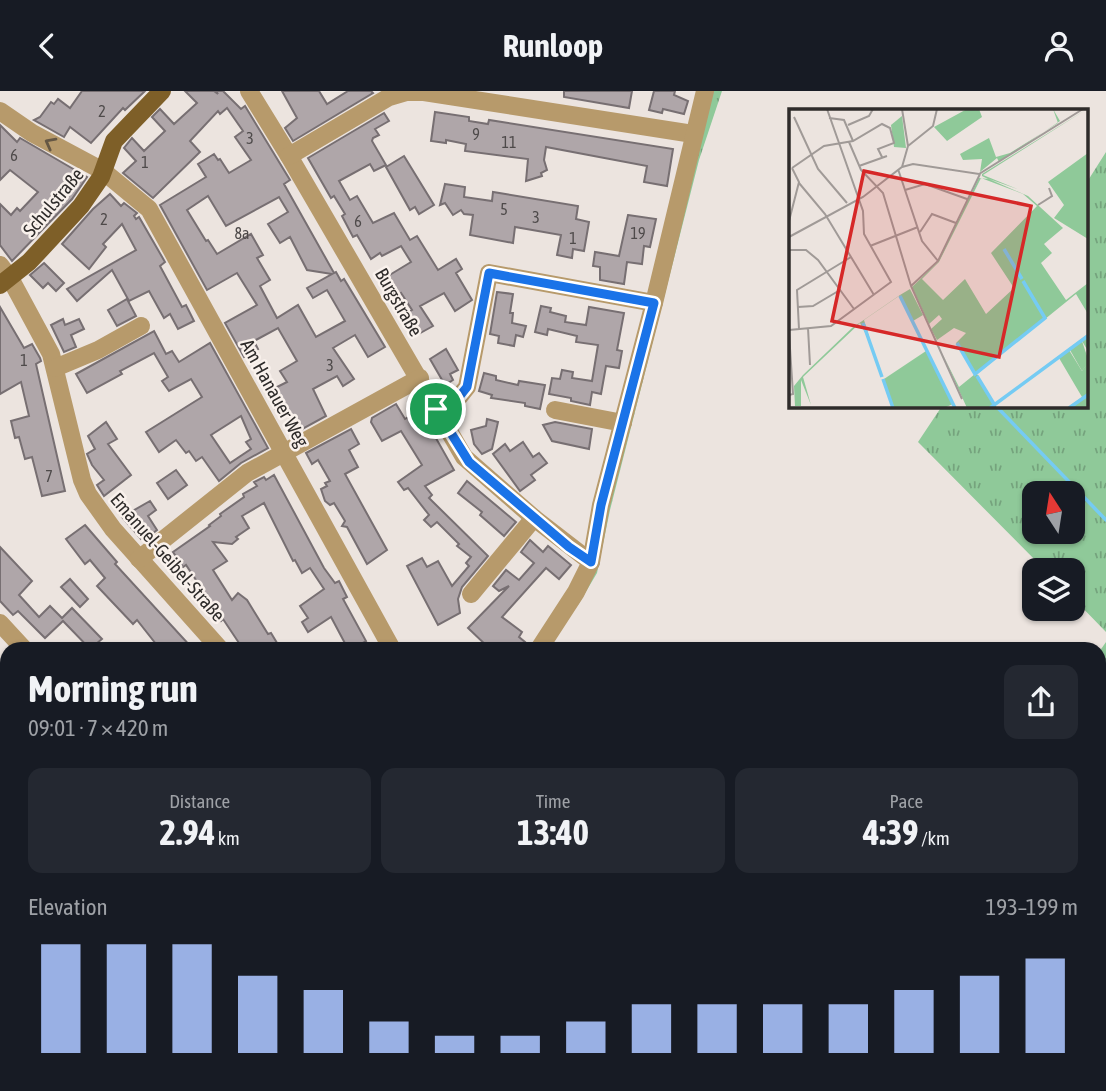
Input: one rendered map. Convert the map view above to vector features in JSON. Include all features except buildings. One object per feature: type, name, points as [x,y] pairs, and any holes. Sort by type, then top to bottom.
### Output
[{"type":"main road","name":"Schulstraße","points":[[3,276],[56,234],[97,185],[114,141],[162,91]]},
{"type":"street","name":"Burgstraße","points":[[249,91],[469,462],[534,518],[591,562]]},
{"type":"street","points":[[544,642],[576,592],[591,562],[601,505],[654,303],[705,91]]},
{"type":"street","points":[[289,156],[390,97],[406,92],[424,92],[693,134]]},
{"type":"street","name":"Am Hanauer Weg","points":[[0,111],[32,133],[103,171],[141,202],[159,224],[388,642]]},
{"type":"street","points":[[436,409],[459,397],[467,387],[489,273],[654,303]]},
{"type":"street","name":"Emanuel-Geibel-Straße","points":[[3,276],[49,350],[84,487],[105,518],[139,559],[214,642]]},
{"type":"street","points":[[55,368],[98,350],[141,326]]},
{"type":"street","points":[[139,559],[227,488],[284,452],[420,378]]},
{"type":"street","points":[[555,410],[622,423]]},
{"type":"street","points":[[471,594],[534,518]]},
{"type":"street","points":[[0,623],[18,642]]},
{"type":"green space","points":[[713,91],[722,91],[699,160],[610,510],[597,573],[578,605]]},
{"type":"green space","points":[[1106,152],[1106,632],[1085,610],[1085,558],[1033,558],[918,442],[941,408],[1088,408],[1088,180]]},
{"type":"waterway","points":[[998,408],[1106,520]]},
{"type":"route","points":[[489,273],[654,303],[601,505],[591,562],[569,547],[469,462],[436,409],[459,397],[467,387],[489,273]]}]
